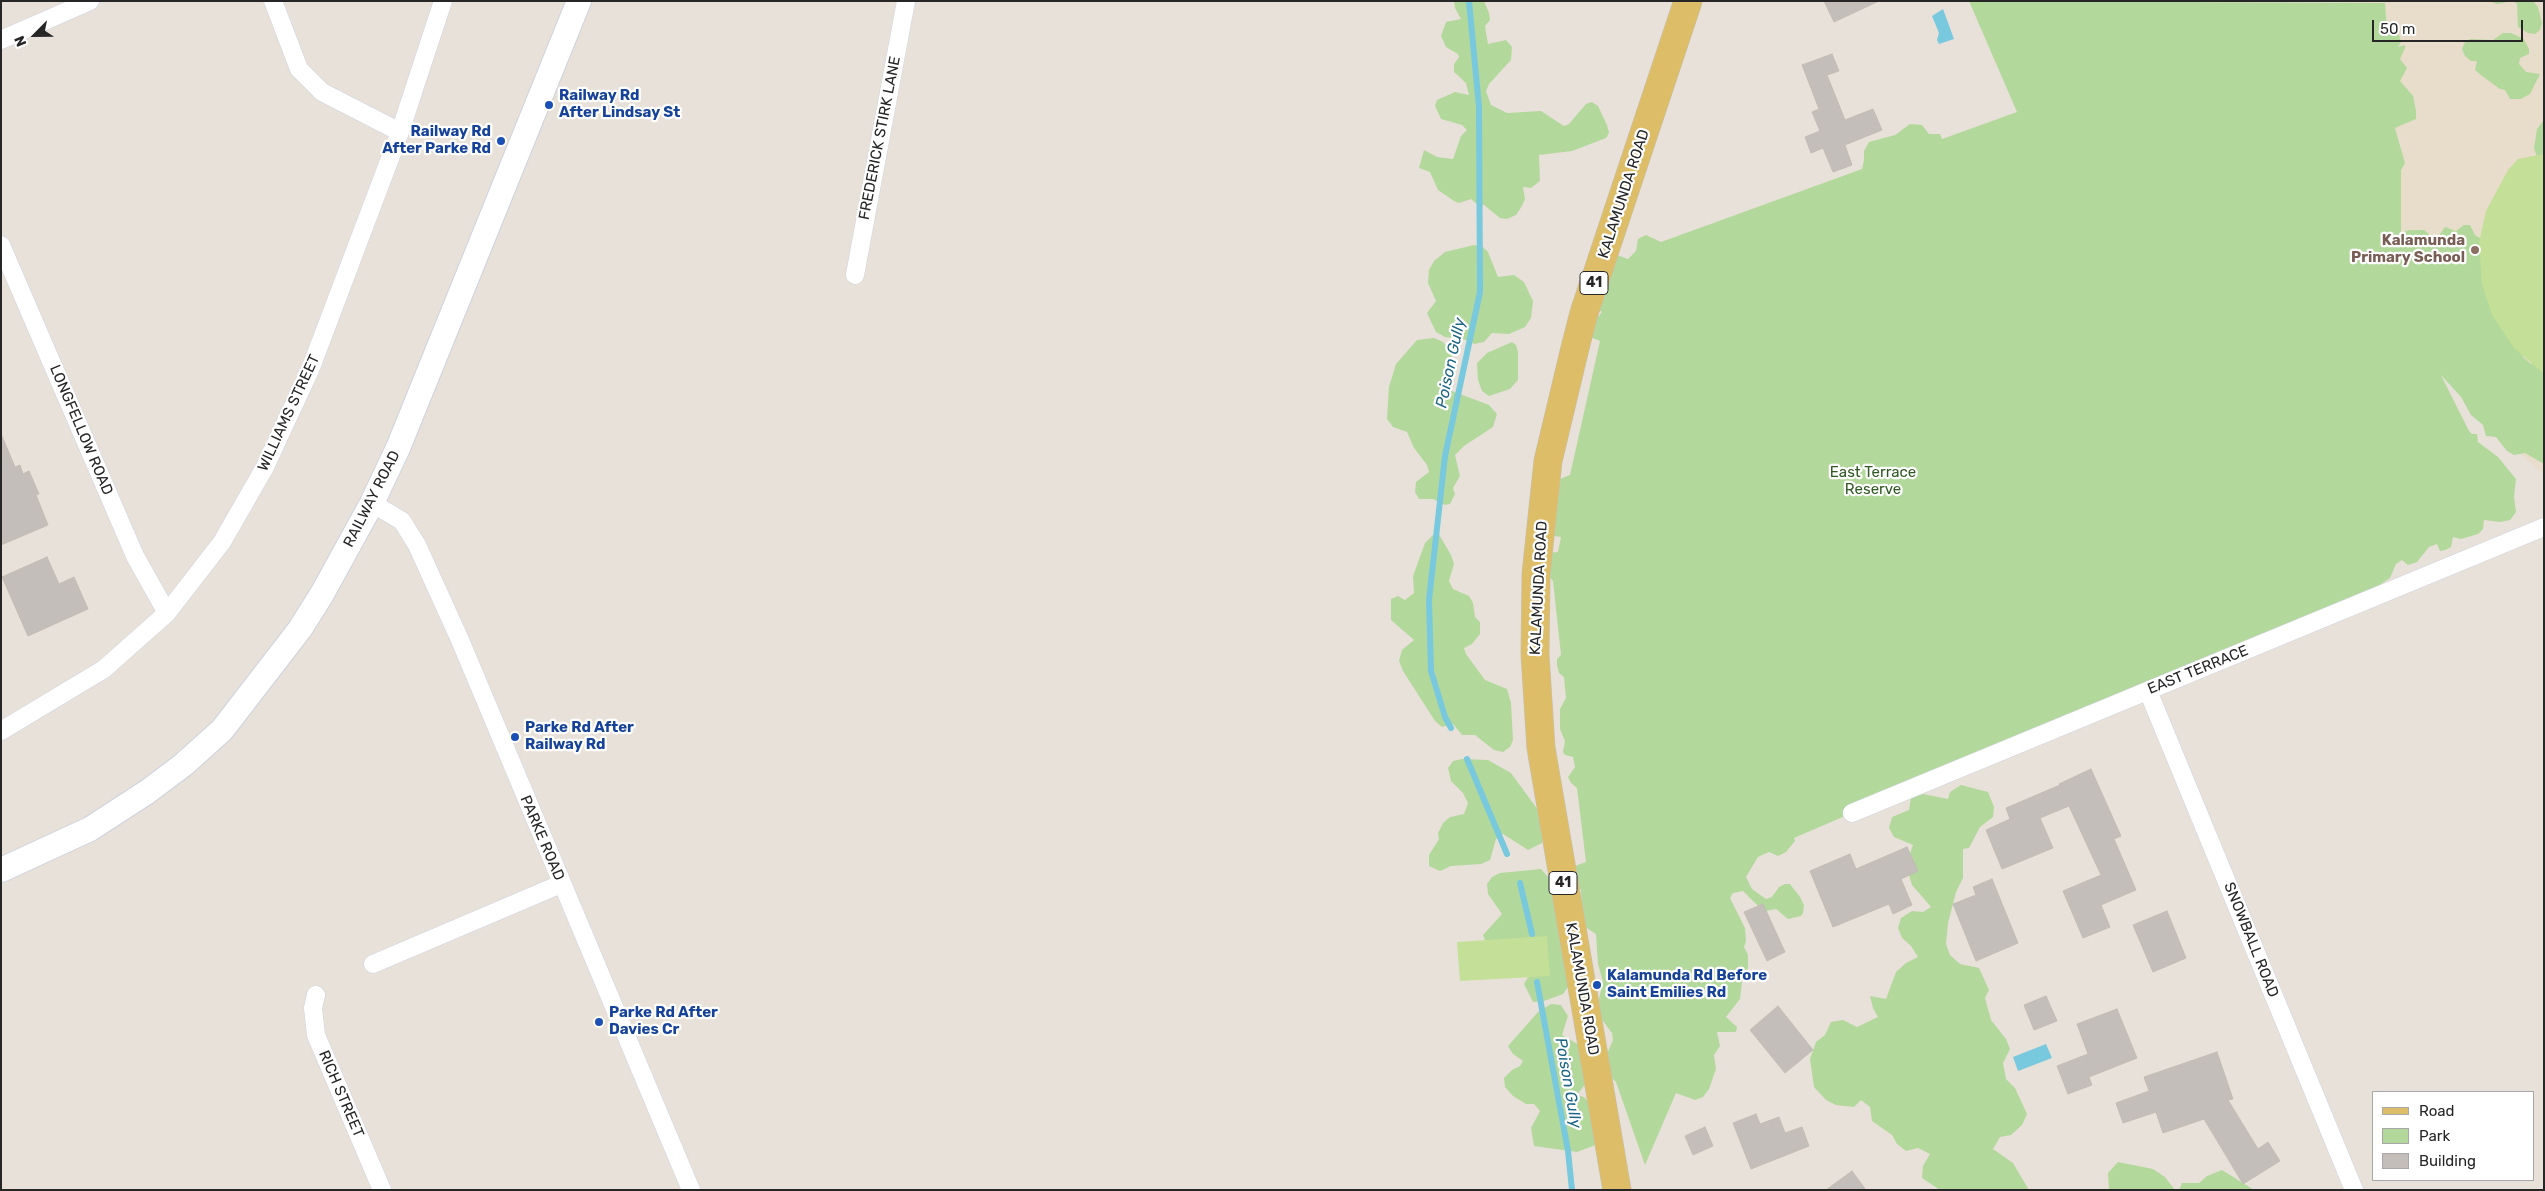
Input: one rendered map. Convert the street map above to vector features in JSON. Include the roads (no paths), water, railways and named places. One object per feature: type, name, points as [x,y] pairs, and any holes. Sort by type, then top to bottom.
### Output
[{"type":"main road","name":"KALAMUNDA ROAD","points":[[1617,1190],[1541,748],[1535,655],[1536,574],[1548,461],[1575,348],[1595,280],[1688,1]]},
{"type":"street","points":[[1,40],[90,1]]},
{"type":"street","points":[[273,1],[299,69],[322,92],[400,132]]},
{"type":"street","name":"WILLIAMS STREET","points":[[1,730],[104,669],[167,613],[222,542],[264,467],[310,370],[400,132],[442,1]]},
{"type":"street","name":"RAILWAY ROAD","points":[[1,870],[90,829],[147,792],[222,730],[300,629],[322,594],[372,503],[398,448],[579,1]]},
{"type":"street","name":"FREDERICK STIRK LANE","points":[[855,275],[906,1]]},
{"type":"street","name":"LONGFELLOW ROAD","points":[[1,245],[135,556],[167,613]]},
{"type":"street","name":"PARKE ROAD","points":[[372,503],[402,521],[418,545],[460,640],[691,1190]]},
{"type":"street","name":"EAST TERRACE","points":[[1852,813],[2544,527]]},
{"type":"street","name":"SNOWBALL ROAD","points":[[2148,691],[2354,1190]]},
{"type":"street","points":[[373,964],[561,884]]},
{"type":"street","name":"RICH STREET","points":[[316,995],[313,1008],[316,1035],[382,1190]]},
{"type":"water","points":[[1943,9],[1954,39],[1939,44],[1937,40],[1939,33],[1932,16]]},
{"type":"water","points":[[2046,1044],[2052,1058],[2018,1071],[2013,1057]]},
{"type":"waterway","name":"Poison Gully","points":[[1451,728],[1445,717],[1431,671],[1429,600],[1445,456],[1480,292],[1479,107],[1469,1]]},
{"type":"waterway","name":"Poison Gully","points":[[1467,759],[1507,854]]},
{"type":"waterway","points":[[1520,883],[1532,934]]},
{"type":"waterway","name":"Poison Gully","points":[[1537,982],[1568,1151],[1572,1190]]},
{"type":"place","name":"Railway Rd After Lindsay St","points":[[549,105]]},
{"type":"place","name":"Railway Rd After Parke Rd","points":[[501,141]]},
{"type":"place","name":"Kalamunda Primary School","points":[[2475,250]]},
{"type":"place","name":"Parke Rd After Railway Rd","points":[[515,737]]},
{"type":"place","name":"Kalamunda Rd Before Saint Emilies Rd","points":[[1597,985]]},
{"type":"place","name":"Parke Rd After Davies Cr","points":[[599,1022]]},
{"type":"park label","name":"East Terrace Reserve","points":[[1873,482]]}]
